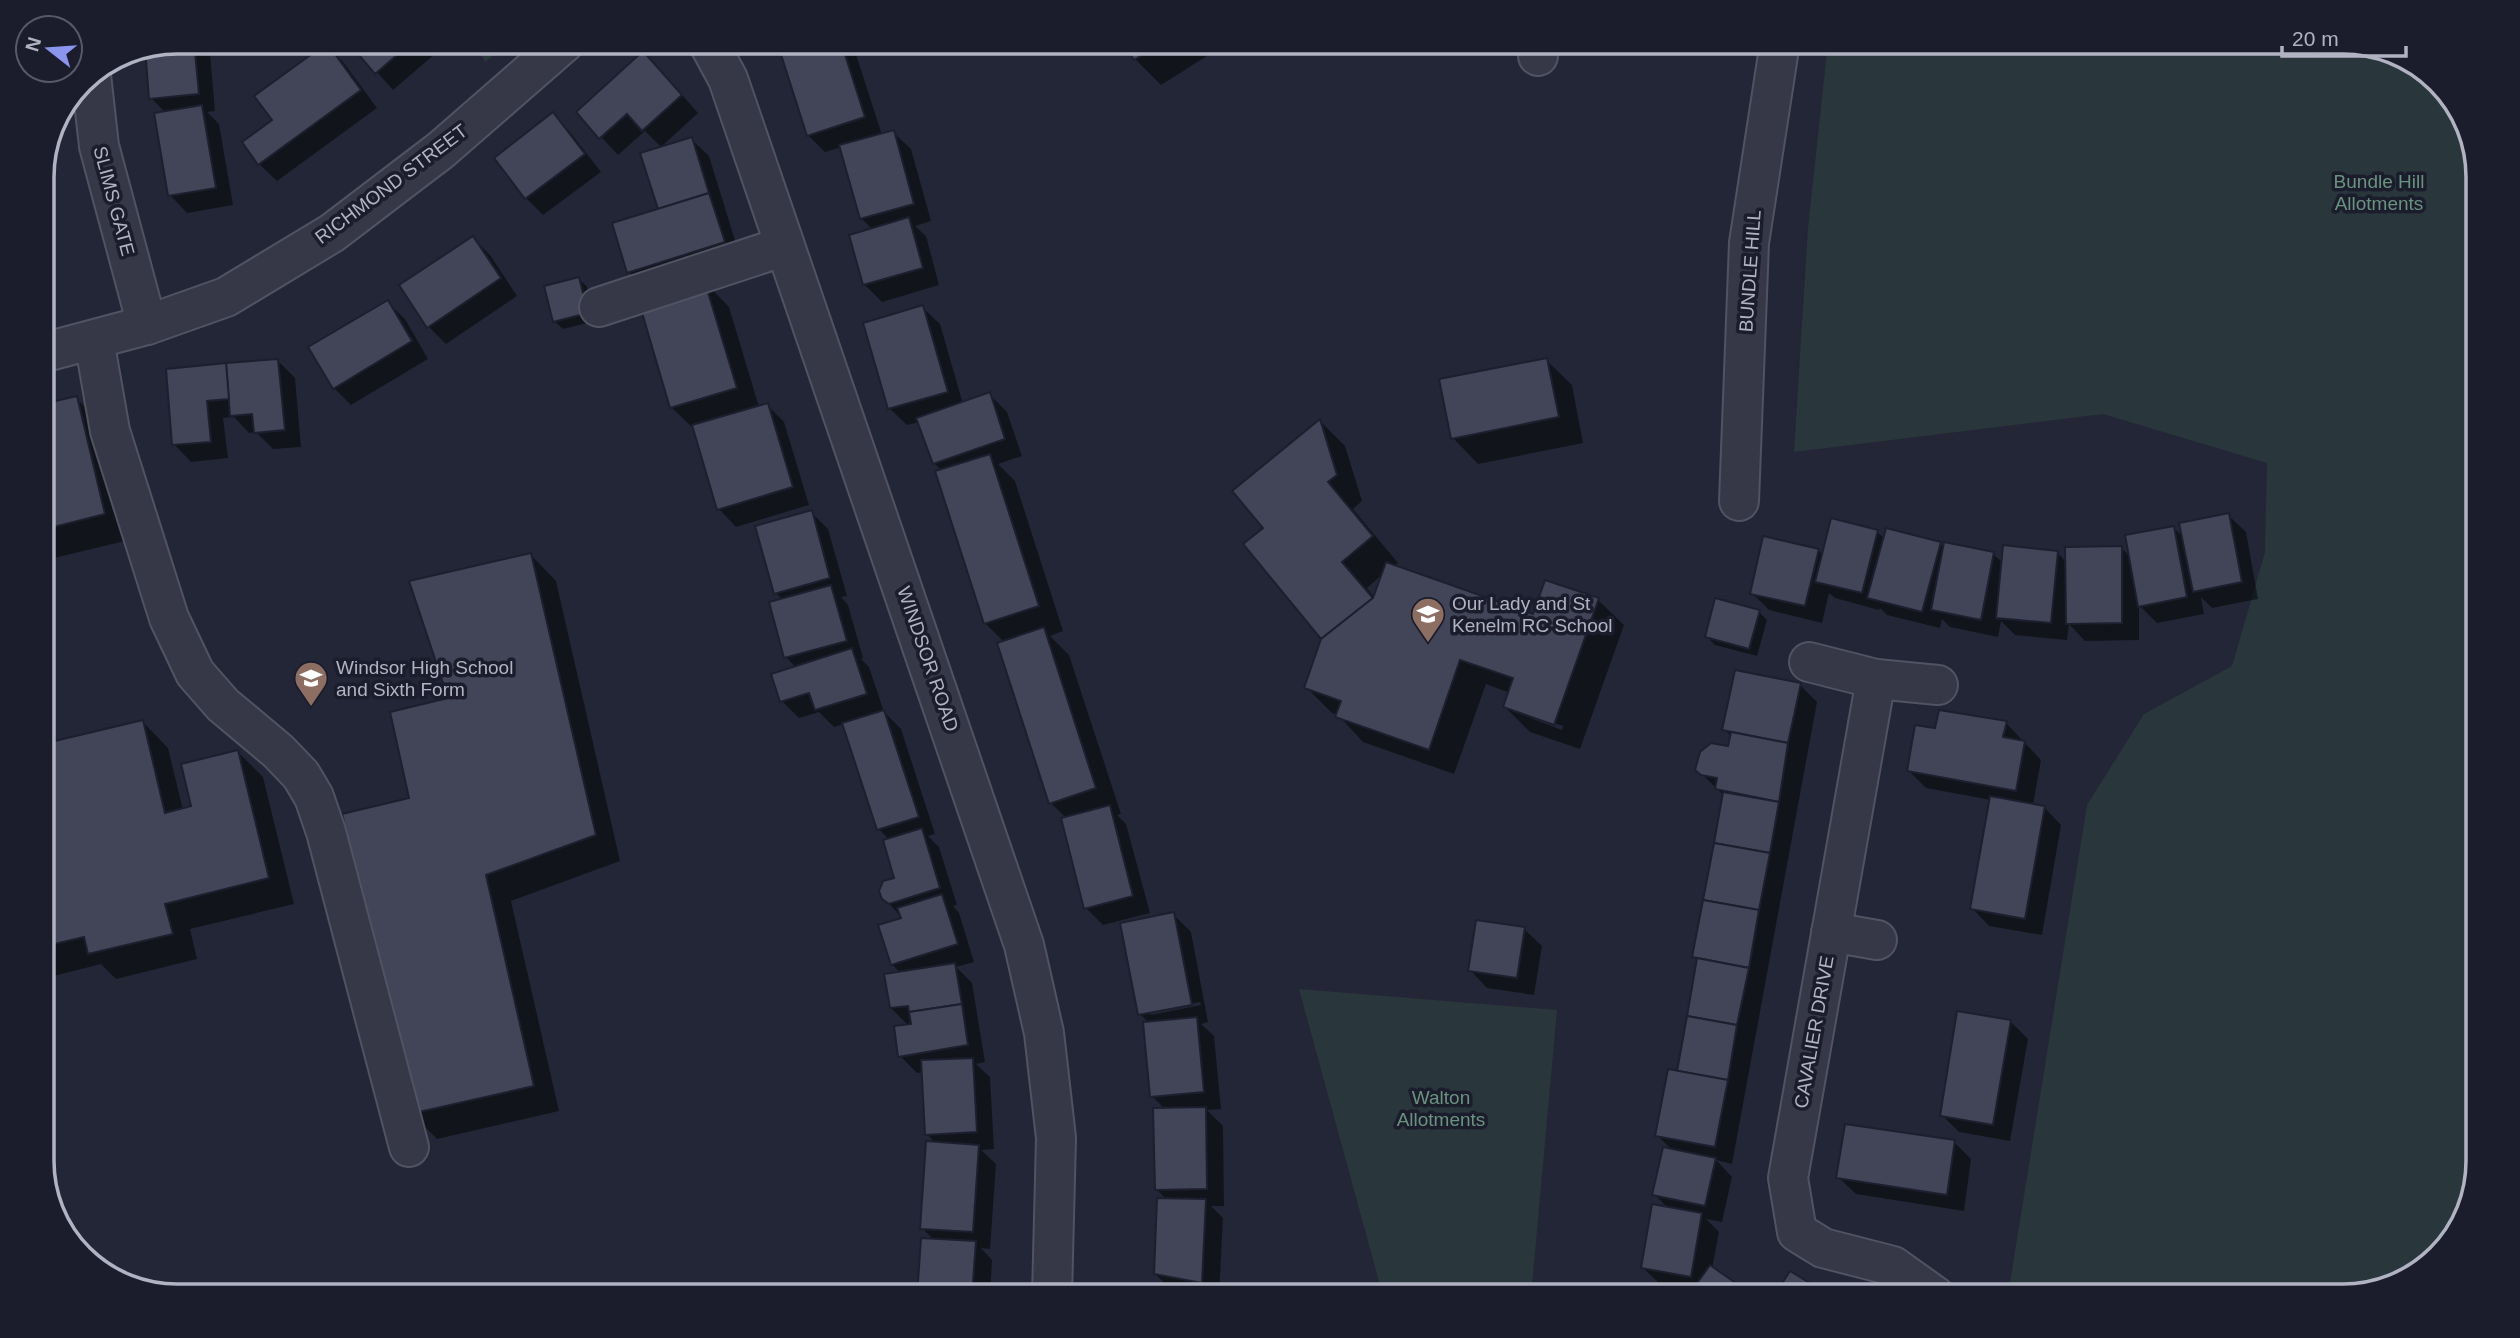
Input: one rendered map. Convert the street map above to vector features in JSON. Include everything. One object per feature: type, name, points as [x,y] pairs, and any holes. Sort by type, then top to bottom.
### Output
[{"type":"street","name":"BUNDLE HILL","points":[[1739,501],[1749,243],[1778,54]]},
{"type":"street","name":"RICHMOND STREET","points":[[55,350],[148,325],[226,296],[332,233],[441,150],[550,55]]},
{"type":"street","name":"WINDSOR ROAD","points":[[715,55],[728,79],[1024,945],[1044,1033],[1056,1138],[1052,1284]]},
{"type":"street","name":"SLIMS GATE","points":[[92,88],[99,146],[148,325]]},
{"type":"street","points":[[598,307],[785,246]]},
{"type":"street","points":[[94,340],[110,431],[169,618],[195,673],[223,705],[302,775],[314,797],[326,832],[409,1147]]},
{"type":"street","points":[[1810,662],[1876,679],[1938,685]]},
{"type":"street","name":"CAVALIER DRIVE","points":[[1876,679],[1788,1178],[1797,1232],[1823,1248],[1893,1266],[1918,1284]]},
{"type":"street","points":[[1831,932],[1877,940]]},
{"type":"green space","name":"Bundle Hill Allotments","points":[[1827,54],[2359,55],[2382,61],[2411,75],[2435,96],[2445,109],[2459,138],[2465,169],[2466,1161],[2462,1193],[2445,1229],[2430,1248],[2404,1267],[2375,1280],[2343,1284],[2010,1284],[2087,805],[2144,714],[2232,666],[2265,552],[2267,463],[2103,414],[1794,452],[1808,228]]},
{"type":"green space","points":[[482,55],[494,55],[485,62]]},
{"type":"green space","name":"Walton Allotments","points":[[1299,989],[1557,1010],[1532,1284],[1380,1284]]},
{"type":"building","points":[[195,55],[199,94],[149,99],[146,59]]},
{"type":"building","points":[[311,55],[336,55],[361,90],[258,165],[242,142],[272,120],[254,96]]},
{"type":"building","points":[[359,55],[397,55],[375,74]]},
{"type":"building","points":[[639,55],[646,55],[682,95],[642,131],[627,114],[599,139],[576,112]]},
{"type":"building","points":[[781,55],[845,55],[865,117],[807,136]]},
{"type":"building","points":[[1130,55],[1143,55],[1134,60]]},
{"type":"building","points":[[202,105],[216,188],[168,196],[154,113]]},
{"type":"building","points":[[553,112],[585,154],[525,199],[494,158]]},
{"type":"building","points":[[894,130],[914,204],[860,219],[839,145]]},
{"type":"building","points":[[692,137],[709,193],[658,209],[640,153]]},
{"type":"building","points":[[709,193],[725,242],[627,273],[612,223]]},
{"type":"building","points":[[909,217],[923,268],[863,285],[849,235]]},
{"type":"building","points":[[473,236],[501,278],[427,328],[399,285]]},
{"type":"building","points":[[579,277],[588,313],[553,322],[544,286]]},
{"type":"building","points":[[704,279],[737,388],[670,408],[638,299]]},
{"type":"building","points":[[388,300],[412,341],[333,389],[308,347]]},
{"type":"building","points":[[923,305],[948,392],[888,409],[863,323]]},
{"type":"building","points":[[1547,358],[1559,417],[1451,439],[1439,379]]},
{"type":"building","points":[[278,359],[285,430],[254,433],[252,414],[230,416],[226,363]]},
{"type":"building","points":[[226,363],[229,399],[207,401],[211,442],[172,445],[166,369]]},
{"type":"building","points":[[990,392],[1005,439],[933,464],[916,418]]},
{"type":"building","points":[[77,396],[105,514],[55,527],[55,401]]},
{"type":"building","points":[[768,403],[793,487],[717,510],[692,425]]},
{"type":"building","points":[[1320,419],[1337,475],[1328,482],[1373,536],[1342,562],[1373,598],[1321,639],[1243,544],[1263,528],[1232,491]]},
{"type":"building","points":[[990,454],[1039,606],[984,624],[935,471]]},
{"type":"building","points":[[812,510],[830,578],[774,594],[755,526]]},
{"type":"building","points":[[2229,513],[2242,582],[2193,592],[2179,523]]},
{"type":"building","points":[[1831,518],[1878,530],[1862,593],[1815,582]]},
{"type":"building","points":[[2174,526],[2187,597],[2138,607],[2125,535]]},
{"type":"building","points":[[1886,528],[1941,542],[1922,612],[1867,598]]},
{"type":"building","points":[[1763,536],[1819,549],[1805,606],[1750,594]]},
{"type":"building","points":[[1944,542],[1994,552],[1981,620],[1931,610]]},
{"type":"building","points":[[2003,545],[2058,551],[2051,623],[1996,618]]},
{"type":"building","points":[[2122,546],[2122,623],[2066,624],[2065,547]]},
{"type":"building","points":[[531,553],[596,835],[486,875],[534,1086],[410,1114],[342,814],[409,798],[390,712],[448,698],[409,581]]},
{"type":"building","points":[[1386,562],[1533,614],[1545,580],[1599,598],[1554,725],[1503,707],[1513,678],[1460,660],[1429,750],[1335,717],[1341,701],[1304,688],[1321,639],[1373,598]]},
{"type":"building","points":[[831,585],[847,641],[784,658],[769,602]]},
{"type":"building","points":[[1715,598],[1760,610],[1749,649],[1705,637]]},
{"type":"building","points":[[1044,627],[1096,788],[1049,804],[997,643]]},
{"type":"building","points":[[852,648],[867,694],[815,710],[809,693],[780,702],[771,674]]},
{"type":"building","points":[[1735,670],[1801,683],[1788,743],[1722,730]]},
{"type":"building","points":[[884,710],[919,817],[877,830],[842,723]]},
{"type":"building","points":[[1939,710],[2007,721],[2003,737],[2025,741],[2016,791],[1907,771],[1915,725],[1935,728]]},
{"type":"building","points":[[143,720],[165,813],[191,806],[181,764],[238,750],[269,878],[165,904],[173,934],[88,954],[84,937],[55,944],[55,741]]},
{"type":"building","points":[[1731,732],[1788,743],[1779,802],[1715,789],[1717,778],[1701,775],[1695,770],[1700,752],[1711,743],[1728,746]]},
{"type":"building","points":[[1723,792],[1779,802],[1770,853],[1714,843]]},
{"type":"building","points":[[1990,796],[2045,806],[2025,919],[1970,909]]},
{"type":"building","points":[[1110,805],[1133,896],[1084,909],[1061,818]]},
{"type":"building","points":[[922,828],[940,888],[889,904],[882,899],[879,891],[883,881],[894,878],[883,840]]},
{"type":"building","points":[[1714,843],[1770,853],[1759,910],[1703,900]]},
{"type":"building","points":[[942,894],[958,944],[891,965],[878,925],[901,918],[897,908]]},
{"type":"building","points":[[1703,900],[1759,910],[1749,968],[1692,957]]},
{"type":"building","points":[[1174,912],[1192,1005],[1138,1015],[1120,923]]},
{"type":"building","points":[[1476,920],[1525,927],[1517,978],[1468,971]]},
{"type":"building","points":[[1697,958],[1749,968],[1737,1025],[1687,1016]]},
{"type":"building","points":[[955,963],[962,1004],[909,1012],[908,1006],[890,1008],[884,974]]},
{"type":"building","points":[[962,1004],[968,1045],[898,1057],[894,1026],[911,1024],[909,1012]]},
{"type":"building","points":[[1957,1011],[2011,1020],[1993,1125],[1940,1116]]},
{"type":"building","points":[[1687,1016],[1737,1025],[1728,1080],[1677,1071]]},
{"type":"building","points":[[1197,1017],[1204,1092],[1150,1097],[1143,1022]]},
{"type":"building","points":[[973,1058],[977,1132],[925,1135],[921,1060]]},
{"type":"building","points":[[1668,1069],[1728,1080],[1715,1147],[1655,1136]]},
{"type":"building","points":[[1206,1107],[1207,1189],[1155,1190],[1153,1108]]},
{"type":"building","points":[[1845,1124],[1955,1140],[1947,1195],[1836,1178]]},
{"type":"building","points":[[926,1141],[979,1145],[973,1232],[920,1229]]},
{"type":"building","points":[[1663,1147],[1716,1158],[1705,1206],[1652,1195]]},
{"type":"building","points":[[1157,1198],[1206,1199],[1202,1283],[1154,1274]]},
{"type":"building","points":[[1652,1204],[1702,1213],[1691,1277],[1641,1268]]},
{"type":"building","points":[[921,1238],[976,1241],[973,1284],[918,1284]]},
{"type":"building","points":[[1710,1265],[1737,1284],[1697,1284]]},
{"type":"building","points":[[1790,1271],[1811,1284],[1782,1284]]},
{"type":"place","name":"Our Lady and St Kenelm RC School","points":[[1428,644]]},
{"type":"place","name":"Windsor High School and Sixth Form","points":[[311,708]]}]
